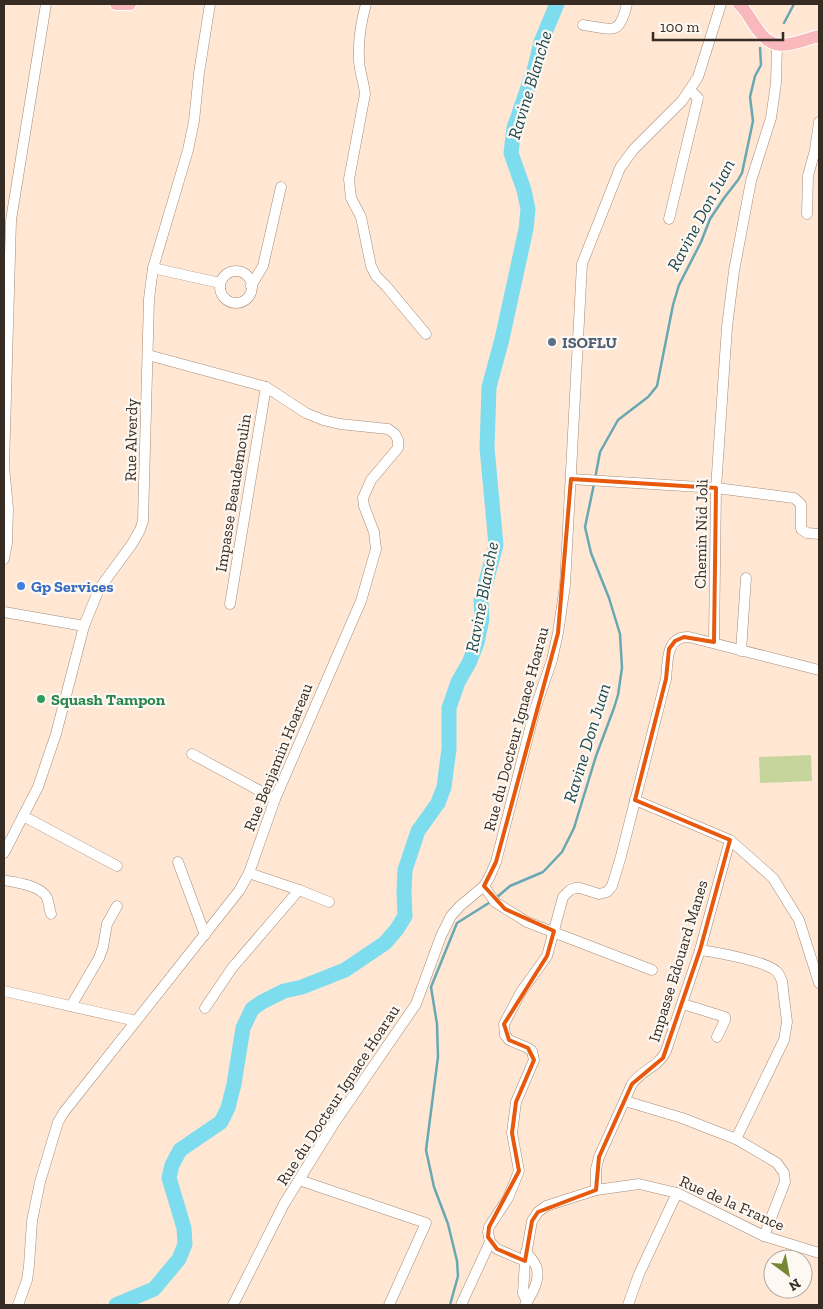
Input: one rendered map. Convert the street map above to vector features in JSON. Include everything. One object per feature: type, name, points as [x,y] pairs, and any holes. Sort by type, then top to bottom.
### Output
[{"type":"main road","points":[[116,4],[130,4]]},
{"type":"main road","points":[[739,4],[744,8],[764,38],[777,46],[819,36]]},
{"type":"street","points":[[4,559],[8,509],[4,466],[11,220],[46,4]]},
{"type":"street","name":"Rue Alverdy","points":[[4,853],[38,787],[56,734],[84,626],[99,589],[132,544],[143,521],[149,299],[153,268],[188,150],[210,4]]},
{"type":"street","points":[[366,4],[359,30],[359,61],[365,94],[349,179],[349,189],[361,217],[371,266],[376,276],[426,334]]},
{"type":"street","points":[[583,25],[616,28],[620,26],[627,4]]},
{"type":"street","name":"Rue du Docteur Ignace Hoarau","points":[[233,1305],[284,1204],[333,1125],[416,1004],[441,936],[455,910],[489,894],[489,878],[496,862],[535,709],[552,660],[558,633],[565,585],[582,264],[620,168],[633,150],[682,101],[690,90],[704,63],[721,4]]},
{"type":"street","name":"Chemin Nid Joli","points":[[714,642],[716,488],[728,327],[734,272],[751,181],[771,118],[776,83],[777,46]]},
{"type":"street","points":[[669,220],[698,98],[690,90]]},
{"type":"street","points":[[808,214],[808,176],[815,150],[819,122]]},
{"type":"street","points":[[252,286],[244,274],[236,271],[227,274],[220,283],[222,295],[226,300],[232,302],[244,301],[250,293],[263,266],[281,187]]},
{"type":"street","points":[[153,268],[220,283]]},
{"type":"street","name":"Rue Benjamin Hoareau","points":[[18,1305],[30,1266],[32,1221],[40,1182],[58,1122],[98,1067],[136,1022],[239,891],[249,873],[275,799],[361,601],[376,549],[374,532],[364,506],[363,498],[371,480],[398,448],[398,440],[395,434],[388,429],[340,424],[323,420],[306,413],[266,387],[148,355]]},
{"type":"street","name":"Impasse Beaudemoulin","points":[[230,604],[266,387]]},
{"type":"street","points":[[571,479],[716,488],[794,498],[801,504],[801,529],[807,533],[819,534]]},
{"type":"street","points":[[741,651],[746,578]]},
{"type":"street","points":[[4,612],[84,626]]},
{"type":"street","points":[[526,1304],[523,1293],[526,1257],[497,1249],[488,1237],[489,1227],[508,1198],[520,1170],[512,1133],[513,1125],[516,1102],[534,1060],[534,1055],[528,1048],[509,1040],[505,1035],[504,1024],[521,992],[547,956],[562,897],[570,890],[580,888],[599,894],[607,892],[612,886],[666,680],[671,644],[684,637],[714,642],[741,651],[819,670]]},
{"type":"street","points":[[192,754],[275,799]]},
{"type":"street","points":[[636,800],[730,840],[773,878],[799,920],[819,983]]},
{"type":"street","points":[[23,816],[117,866]]},
{"type":"street","name":"Impasse Edouard Manes","points":[[596,1190],[596,1169],[599,1158],[634,1080],[658,1064],[663,1058],[700,950],[730,840]]},
{"type":"street","points":[[178,862],[205,935]]},
{"type":"street","points":[[249,873],[329,902]]},
{"type":"street","points":[[4,880],[42,892],[47,897],[50,914]]},
{"type":"street","points":[[205,1008],[232,968],[299,890]]},
{"type":"street","points":[[489,894],[528,922],[652,970]]},
{"type":"street","points":[[71,1006],[99,958],[107,924],[117,906]]},
{"type":"street","points":[[700,950],[719,952],[770,966],[780,974],[782,981],[786,1022],[784,1040],[736,1139]]},
{"type":"street","points":[[4,991],[136,1022]]},
{"type":"street","points":[[683,1004],[724,1017],[725,1020],[717,1037]]},
{"type":"street","points":[[625,1101],[682,1118],[736,1139],[777,1164],[784,1173],[785,1182],[764,1236]]},
{"type":"street","points":[[299,1180],[426,1224],[389,1305]]},
{"type":"street","name":"Rue de la France","points":[[526,1257],[532,1221],[538,1212],[546,1206],[596,1190],[640,1184],[676,1193],[764,1236],[819,1253]]},
{"type":"street","points":[[628,1305],[639,1274],[676,1193]]},
{"type":"street","points":[[461,1305],[490,1242]]},
{"type":"highlighted area","points":[[571,479],[716,488],[714,642],[684,637],[675,641],[669,649],[666,679],[635,800],[730,840],[700,950],[663,1058],[632,1084],[599,1157],[596,1190],[538,1212],[532,1221],[525,1261],[497,1249],[488,1237],[489,1227],[519,1171],[512,1133],[516,1102],[534,1060],[528,1048],[509,1040],[504,1024],[547,956],[554,931],[505,909],[484,886],[496,862],[558,633]]},
{"type":"green space","points":[[811,755],[812,781],[760,783],[759,757]]},
{"type":"waterway","name":"Ravine Blanche","points":[[116,1305],[154,1289],[179,1259],[185,1244],[184,1228],[169,1178],[172,1165],[180,1150],[221,1122],[228,1108],[234,1084],[243,1028],[252,1009],[284,991],[302,987],[345,970],[385,943],[405,916],[405,870],[418,831],[438,803],[444,787],[449,749],[449,708],[458,682],[469,663],[477,643],[482,619],[481,600],[496,545],[487,448],[489,387],[502,339],[526,229],[528,209],[524,190],[511,153],[514,128],[535,67],[541,42],[557,4]]},
{"type":"waterway","name":"Ravine Don Juan","points":[[784,23],[794,4]]},
{"type":"waterway","name":"Ravine Don Juan","points":[[595,479],[600,452],[618,420],[648,397],[657,386],[673,305],[679,285],[701,242],[710,219],[742,173],[753,121],[750,97],[755,76],[761,65],[760,48]]},
{"type":"waterway","name":"Ravine Don Juan","points":[[496,898],[510,886],[543,872],[562,852],[574,828],[596,756],[618,695],[622,668],[620,634],[609,598],[591,553],[585,527],[594,484]]},
{"type":"waterway","name":"Ravine Don Juan","points":[[450,1305],[458,1276],[457,1261],[448,1224],[434,1187],[426,1150],[438,1057],[437,1024],[431,987],[457,923],[492,901]]},
{"type":"place","name":"ISOFLU","points":[[552,342]]},
{"type":"place","name":"Gp Services","points":[[21,586]]},
{"type":"place","name":"Squash Tampon","points":[[41,699]]}]
